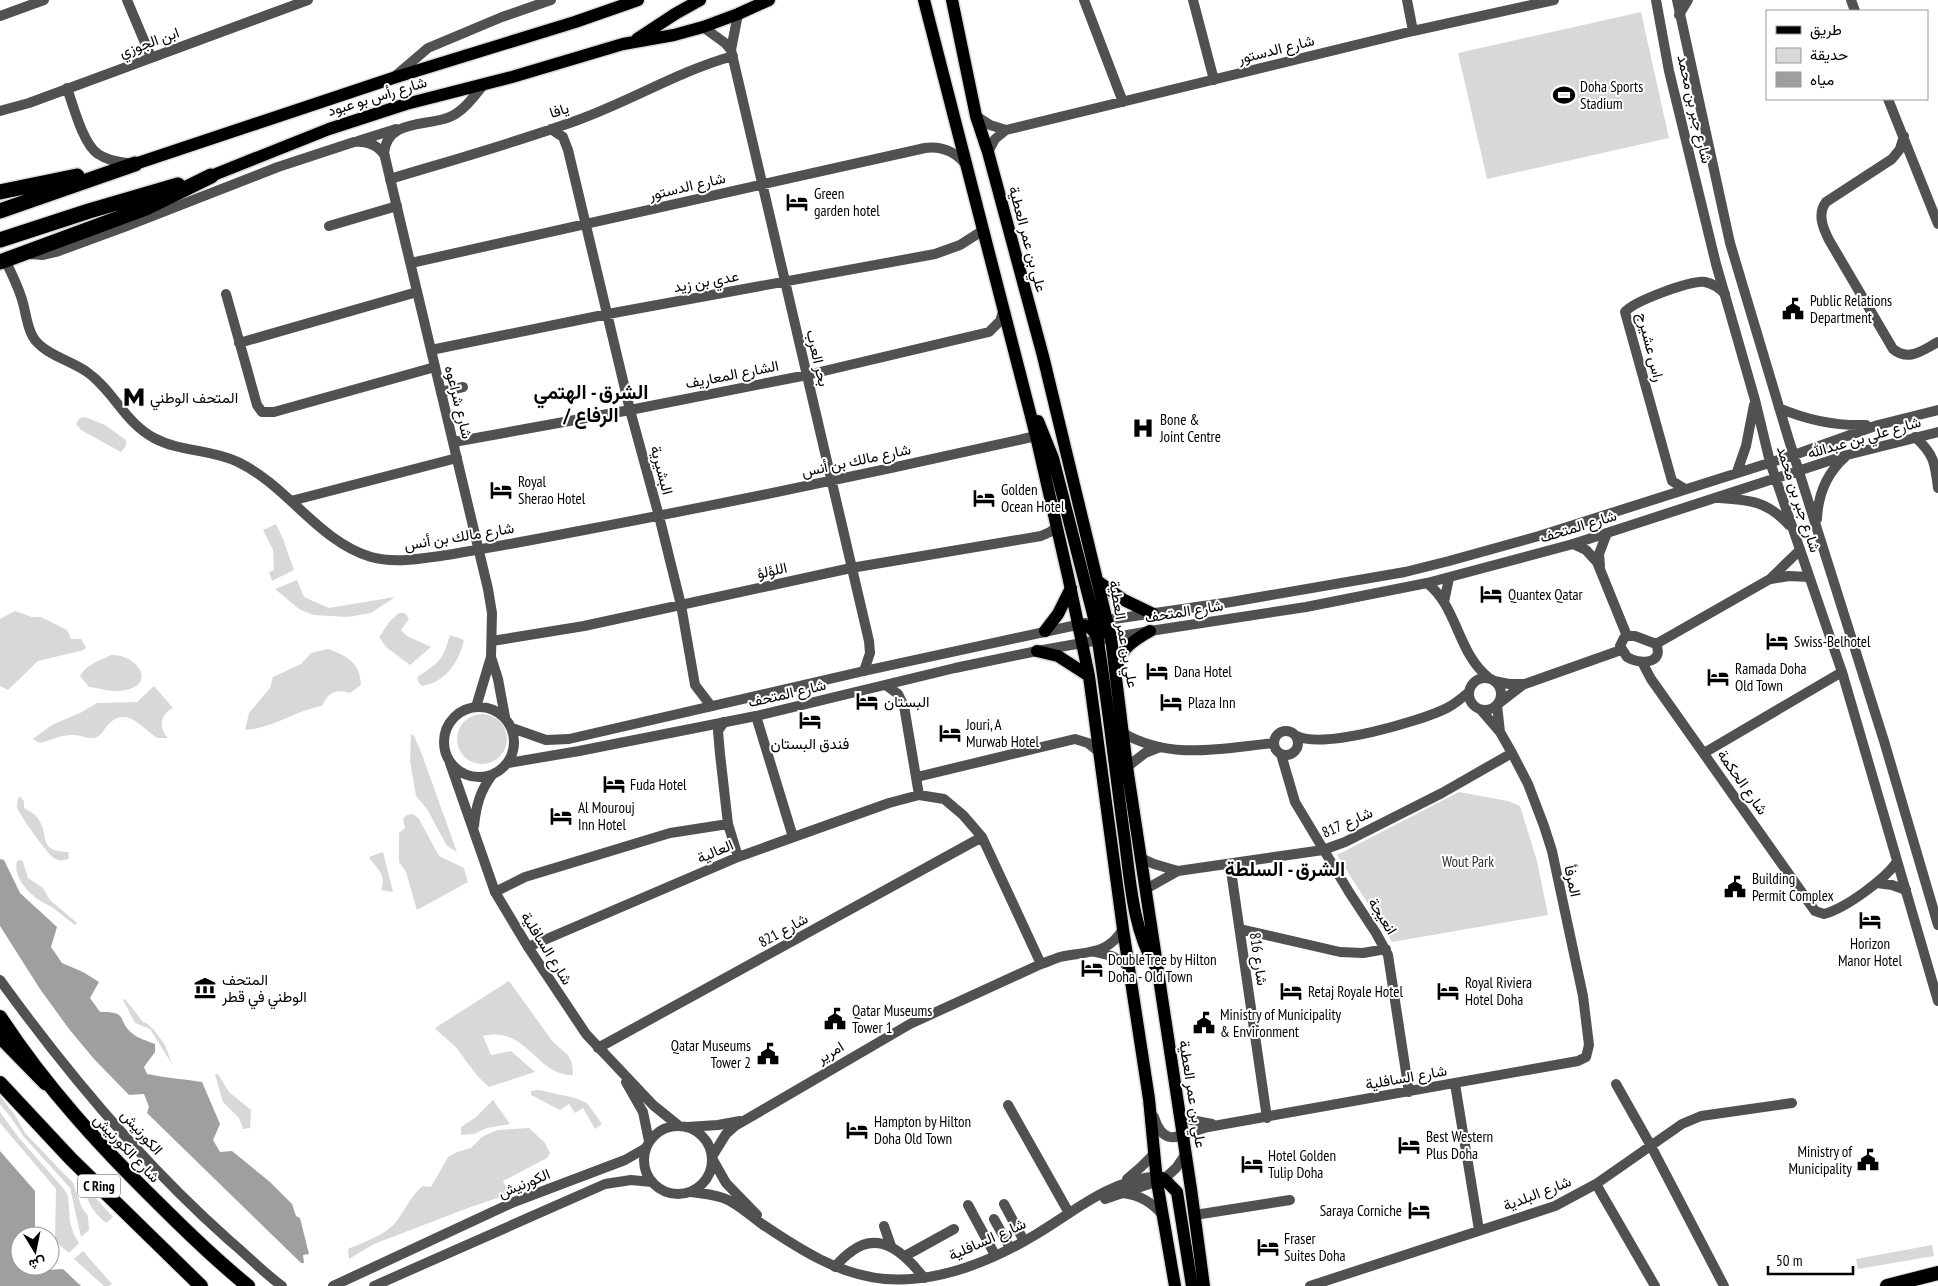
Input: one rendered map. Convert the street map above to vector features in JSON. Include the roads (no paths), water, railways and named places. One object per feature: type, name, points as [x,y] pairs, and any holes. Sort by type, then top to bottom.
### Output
[{"type":"highway","points":[[0,192],[135,164]]},
{"type":"highway","name":"شارع رأس بو عبود","points":[[0,211],[135,164]]},
{"type":"highway","points":[[3,261],[146,208],[210,176]]},
{"type":"highway","name":"شارع رأس بو عبود","points":[[0,240],[89,211],[210,176]]},
{"type":"highway","name":"شارع الكورنيش","points":[[0,1017],[46,1082],[81,1123],[138,1184],[194,1238],[248,1286]]},
{"type":"highway","points":[[0,1036],[46,1082]]},
{"type":"highway","name":"C Ring","points":[[0,1083],[71,1159],[201,1286]]},
{"type":"highway","points":[[1887,1286],[1938,1274]]},
{"type":"main road","name":"شارع رأس بو عبود","points":[[135,164],[392,78],[575,22],[638,0]]},
{"type":"main road","points":[[633,42],[700,0]]},
{"type":"main road","name":"شارع رأس بو عبود","points":[[210,176],[329,130],[406,104],[633,42],[674,35],[703,27],[769,0]]},
{"type":"main road","name":"علي بن عمر العطية","points":[[952,0],[976,116],[988,152],[1043,356],[1099,582],[1101,621]]},
{"type":"main road","points":[[924,1],[1003,312],[1028,402],[1071,588],[1089,676],[1128,966],[1149,1099],[1154,1154],[1175,1286]]},
{"type":"main road","points":[[1028,402],[1053,458],[1104,634],[1111,638]]},
{"type":"main road","points":[[1099,582],[1124,600],[1153,614]]},
{"type":"main road","points":[[1045,631],[1058,614],[1071,588]]},
{"type":"main road","points":[[1078,625],[1084,625],[1094,631],[1098,641],[1131,886],[1145,948],[1159,972]]},
{"type":"main road","points":[[1117,680],[1118,664],[1122,654],[1130,644],[1150,631]]},
{"type":"main road","name":"علي بن عمر العطية","points":[[1111,638],[1123,733],[1204,1286]]},
{"type":"main road","points":[[1037,651],[1058,656],[1089,676]]},
{"type":"main road","points":[[1159,1179],[1177,1192],[1192,1286]]},
{"type":"street","points":[[0,16],[44,0]]},
{"type":"street","points":[[128,0],[151,57]]},
{"type":"street","name":"ابن الجوزي","points":[[0,112],[308,0]]},
{"type":"street","name":"شارع رأس بو عبود","points":[[392,78],[428,48],[502,16],[551,0]]},
{"type":"street","points":[[1084,0],[1123,102]]},
{"type":"street","points":[[1193,0],[1214,80]]},
{"type":"street","points":[[1407,0],[1413,31]]},
{"type":"street","name":"شارع الدستور","points":[[1006,130],[1413,31],[1554,0]]},
{"type":"street","name":"شارع جبر بن محمد","points":[[1656,0],[1670,71],[1716,264],[1755,400],[1770,462],[1842,672],[1938,1001]]},
{"type":"street","name":"شارع جبر بن محمد","points":[[1677,0],[1725,226],[1779,408],[1884,740],[1938,925]]},
{"type":"street","points":[[1679,15],[1688,0]]},
{"type":"street","name":"بحر العرب","points":[[738,14],[732,53],[870,647],[869,660],[864,671]]},
{"type":"street","points":[[703,27],[725,43],[732,53]]},
{"type":"street","name":"يافا","points":[[390,179],[551,129],[617,104],[732,53]]},
{"type":"street","points":[[23,253],[36,255],[56,252],[278,167],[401,128],[448,118],[457,114],[484,84]]},
{"type":"street","points":[[67,88],[92,149],[106,158],[135,164]]},
{"type":"street","points":[[1888,100],[1938,224]]},
{"type":"street","points":[[976,116],[990,125],[1006,130]]},
{"type":"street","points":[[384,156],[389,138],[401,128]]},
{"type":"street","name":"البشيرية","points":[[551,129],[563,137],[566,143],[630,410],[681,605],[695,685],[702,697],[711,706]]},
{"type":"street","points":[[988,152],[995,140],[1006,130]]},
{"type":"street","points":[[1904,136],[1900,149],[1892,159],[1826,202],[1821,222],[1824,231],[1893,349],[1904,356],[1911,356],[1938,342]]},
{"type":"street","points":[[354,142],[364,142],[373,145],[384,156]]},
{"type":"street","name":"شارع الدستور","points":[[411,263],[934,147],[952,152],[966,165]]},
{"type":"street","name":"شارع شراعوه","points":[[384,156],[488,589],[492,641],[491,657],[476,707]]},
{"type":"street","points":[[1892,159],[1902,158],[1913,161]]},
{"type":"street","points":[[328,226],[397,206]]},
{"type":"street","name":"عدي بن زيد","points":[[431,350],[608,314],[935,254],[960,245],[982,231]]},
{"type":"street","name":"شارع مالك بن أنس","points":[[3,261],[20,294],[32,335],[38,343],[86,371],[102,386],[137,427],[167,444],[217,454],[238,462],[268,481],[335,540],[354,551],[375,558],[396,561],[480,550],[831,481],[1036,436]]},
{"type":"street","name":"راس عشيرج","points":[[1685,489],[1672,481],[1625,312],[1634,304],[1695,282],[1712,284],[1720,288],[1725,294]]},
{"type":"street","points":[[239,343],[417,292]]},
{"type":"street","points":[[226,294],[257,405],[262,412],[274,412],[435,367]]},
{"type":"street","name":"الشارع المعاريف","points":[[454,442],[807,375],[989,332],[1000,322],[1003,312]]},
{"type":"street","points":[[441,392],[463,387]]},
{"type":"street","points":[[1737,472],[1750,428],[1755,400]]},
{"type":"street","points":[[1779,408],[1808,419],[1831,424],[1878,425]]},
{"type":"street","name":"شارع علي بن عبدالله","points":[[1770,462],[1878,425],[1938,410]]},
{"type":"street","name":"شارع علي بن عبدالله","points":[[1799,472],[1847,455],[1938,432]]},
{"type":"street","points":[[1915,437],[1928,448],[1936,464]]},
{"type":"street","points":[[1938,450],[1936,464],[1938,488]]},
{"type":"street","points":[[1816,526],[1818,504],[1824,484],[1834,468],[1847,455]]},
{"type":"street","points":[[291,501],[457,458]]},
{"type":"street","name":"شارع المتحف","points":[[512,728],[546,740],[559,741],[1045,631],[1348,582],[1432,566],[1539,536],[1770,462]]},
{"type":"street","name":"شارع المتحف","points":[[508,763],[756,716],[887,686],[946,670],[1037,651],[1306,607],[1427,583],[1573,544],[1712,498],[1799,472]]},
{"type":"street","points":[[1712,498],[1748,500],[1762,504],[1775,511],[1793,530]]},
{"type":"street","name":"اللؤلؤ","points":[[492,641],[584,626],[851,568],[1041,536],[1056,528]]},
{"type":"street","points":[[1600,569],[1599,554],[1606,533]]},
{"type":"street","points":[[1573,544],[1590,553],[1600,569],[1627,636]]},
{"type":"street","points":[[1656,644],[1770,579],[1800,550]]},
{"type":"street","points":[[1770,579],[1789,576],[1809,577]]},
{"type":"street","points":[[1444,602],[1449,578]]},
{"type":"street","points":[[1427,583],[1444,602],[1471,660],[1491,679],[1501,692],[1498,705]]},
{"type":"street","points":[[1627,636],[1635,636],[1656,644],[1658,652],[1656,657],[1649,662],[1631,660],[1621,650],[1621,642],[1627,636]]},
{"type":"street","points":[[1314,740],[1286,755],[1281,754],[1275,748],[1274,743],[1277,735],[1284,731],[1314,740],[1348,737],[1381,729],[1446,708],[1492,709],[1525,684],[1621,650]]},
{"type":"street","name":"شارع شراعوه","points":[[491,657],[498,680],[505,717]]},
{"type":"street","points":[[1471,660],[1469,690],[1471,703],[1478,709]]},
{"type":"street","name":"شارع الحكمة","points":[[1642,662],[1812,907],[1819,913],[1824,914],[1834,911],[1878,883]]},
{"type":"street","points":[[1704,753],[1842,672]]},
{"type":"street","points":[[1446,708],[1469,690],[1478,680],[1491,679],[1509,684],[1525,684]]},
{"type":"street","points":[[887,686],[898,694],[904,706],[919,794],[944,799],[963,814],[982,837],[1041,964]]},
{"type":"street","name":"المرفأ","points":[[1498,705],[1500,732]]},
{"type":"street","points":[[476,707],[486,708],[496,711],[505,717],[512,728],[515,746],[508,763],[492,776],[485,778],[469,776],[455,769],[450,763],[444,745],[447,727],[460,712],[476,707]]},
{"type":"street","name":"المرفأ","points":[[1478,709],[1500,732],[1512,753],[1536,804],[1552,851],[1583,996],[1589,1045]]},
{"type":"street","points":[[756,716],[794,837]]},
{"type":"street","points":[[724,722],[719,728],[718,738],[728,824],[738,857]]},
{"type":"street","points":[[1123,733],[1137,742],[1178,751],[1274,743]]},
{"type":"street","points":[[1286,772],[1299,745],[1297,736]]},
{"type":"street","points":[[917,777],[1075,739],[1088,743],[1098,751]]},
{"type":"street","points":[[1128,767],[1145,753],[1160,747]]},
{"type":"street","name":"شارع 817","points":[[1146,889],[1178,871],[1323,850],[1345,842],[1433,798],[1512,753]]},
{"type":"street","name":"انعيجة","points":[[1281,754],[1295,802],[1386,949],[1409,1092]]},
{"type":"street","name":"شارع السافلية","points":[[450,763],[496,892],[528,947],[579,1025],[598,1048],[663,1115],[683,1126]]},
{"type":"street","name":"شارع السافلية","points":[[474,829],[481,792],[492,776]]},
{"type":"street","name":"العالية","points":[[528,947],[738,857],[919,794]]},
{"type":"street","points":[[496,892],[526,877],[661,836],[728,824]]},
{"type":"street","name":"شارع 821","points":[[598,1048],[982,837]]},
{"type":"street","name":"شارع 817","points":[[1141,858],[1178,871]]},
{"type":"street","points":[[1878,883],[1897,862]]},
{"type":"street","name":"شارع 816","points":[[1230,864],[1267,1118]]},
{"type":"street","points":[[1878,883],[1906,890]]},
{"type":"street","name":"امرير","points":[[713,1158],[726,1134],[746,1120],[910,1024],[1041,964],[1060,957],[1094,952],[1111,945],[1123,929]]},
{"type":"street","points":[[1240,929],[1340,952],[1363,953],[1386,949]]},
{"type":"street","name":"امرير","points":[[1094,952],[1112,956],[1128,966]]},
{"type":"street","name":"الكورنيش","points":[[0,980],[38,1032],[127,1139],[192,1208],[282,1286]]},
{"type":"street","name":"شارع السافلية","points":[[1183,1137],[1192,1131],[1218,1125],[1267,1118],[1578,1061],[1586,1057],[1589,1045]]},
{"type":"street","name":"شارع السافلية","points":[[618,1068],[642,1112],[648,1145]]},
{"type":"street","points":[[1454,1084],[1479,1230]]},
{"type":"street","points":[[1616,1084],[1651,1146],[1724,1286]]},
{"type":"street","points":[[1149,1099],[1159,1131],[1164,1136],[1170,1138],[1183,1137]]},
{"type":"street","name":"شارع البلدية","points":[[1310,1286],[1347,1280],[1479,1230],[1555,1206],[1596,1184],[1682,1124],[1701,1116],[1792,1102]]},
{"type":"street","points":[[1008,1105],[1069,1213]]},
{"type":"street","name":"شارع السافلية","points":[[1178,1111],[1191,1120],[1218,1125]]},
{"type":"street","name":"امرير","points":[[683,1126],[718,1125],[746,1120]]},
{"type":"street","points":[[683,1126],[703,1136],[708,1143],[713,1158],[708,1177],[703,1184],[691,1192],[673,1194],[658,1188],[652,1182],[645,1169],[644,1155],[648,1145],[662,1130],[683,1126]]},
{"type":"street","name":"الكورنيش","points":[[333,1286],[514,1202],[625,1160],[648,1145]]},
{"type":"street","points":[[1154,1154],[1119,1189],[1145,1198],[1163,1215]]},
{"type":"street","points":[[1159,1179],[1176,1168],[1185,1155]]},
{"type":"street","name":"شارع السافلية","points":[[713,1158],[726,1183],[774,1232]]},
{"type":"street","name":"شارع السافلية","points":[[691,1192],[714,1195],[728,1200],[801,1249],[835,1267],[861,1275],[885,1279],[924,1278],[957,1271],[1010,1248],[1088,1200],[1119,1189],[1159,1179]]},
{"type":"street","points":[[374,1286],[605,1184],[631,1180],[652,1182]]},
{"type":"street","points":[[1596,1184],[1654,1286]]},
{"type":"street","points":[[1195,1215],[1290,1200]]},
{"type":"street","points":[[1004,1204],[1024,1240]]},
{"type":"street","points":[[968,1206],[995,1255]]},
{"type":"street","points":[[994,1219],[1010,1248]]},
{"type":"street","points":[[884,1226],[891,1246]]},
{"type":"street","points":[[905,1256],[954,1228]]},
{"type":"street","points":[[835,1267],[853,1250],[862,1245],[881,1243],[891,1246],[905,1256],[924,1278]]},
{"type":"water","points":[[0,859],[4,860],[20,893],[57,927],[51,947],[62,963],[83,972],[99,982],[90,998],[100,1012],[119,1015],[133,1034],[155,1044],[155,1052],[144,1067],[147,1074],[202,1082],[220,1124],[213,1140],[220,1152],[232,1151],[270,1182],[292,1204],[296,1216],[300,1218],[309,1254],[303,1255],[304,1263],[301,1263],[147,1113],[149,1107],[144,1094],[129,1095],[94,1059],[69,1029],[40,989],[0,926]]},
{"type":"water","points":[[0,1151],[35,1191],[35,1226],[10,1226],[10,1276],[60,1276],[60,1269],[63,1269],[81,1286],[0,1286]]},
{"type":"place","name":"Doha Sports Stadium","points":[[1564,95]]},
{"type":"place","name":"Green garden hotel","points":[[797,202]]},
{"type":"place","name":"Public Relations Department","points":[[1793,309]]},
{"type":"place","name":"المتحف الوطني","points":[[134,397]]},
{"type":"place","name":"Bone & Joint Centre","points":[[1143,428]]},
{"type":"place","name":"Royal Sherao Hotel","points":[[501,490]]},
{"type":"place","name":"Golden Ocean Hotel","points":[[984,498]]},
{"type":"place","name":"Quantex Qatar","points":[[1491,594]]},
{"type":"place","name":"Swiss-Belhotel","points":[[1777,641]]},
{"type":"place","name":"Dana Hotel","points":[[1157,671]]},
{"type":"place","name":"Ramada Doha Old Town","points":[[1718,677]]},
{"type":"place","name":"البستان","points":[[867,701]]},
{"type":"place","name":"Plaza Inn","points":[[1171,702]]},
{"type":"place","name":"فندق البستان","points":[[810,720]]},
{"type":"place","name":"Jouri, A Murwab Hotel","points":[[950,733]]},
{"type":"place","name":"Fuda Hotel","points":[[614,784]]},
{"type":"place","name":"Al Mourouj Inn Hotel","points":[[561,816]]},
{"type":"place","name":"Building Permit Complex","points":[[1735,887]]},
{"type":"place","name":"Horizon Manor Hotel","points":[[1870,920]]},
{"type":"place","name":"DoubleTree by Hilton Doha - Old Town","points":[[1092,968]]},
{"type":"place","name":"المتحف الوطني في قطر","points":[[205,988]]},
{"type":"place","name":"Retaj Royale Hotel","points":[[1291,991]]},
{"type":"place","name":"Royal Riviera Hotel Doha","points":[[1448,991]]},
{"type":"place","name":"Qatar Museums Tower 1","points":[[835,1019]]},
{"type":"place","name":"Ministry of Municipality & Environment","points":[[1204,1023]]},
{"type":"place","name":"Qatar Museums Tower 2","points":[[768,1054]]},
{"type":"place","name":"Hampton by Hilton Doha Old Town","points":[[857,1130]]},
{"type":"place","name":"Best Western Plus Doha","points":[[1409,1145]]},
{"type":"place","name":"Ministry of Municipality","points":[[1868,1160]]},
{"type":"place","name":"Hotel Golden Tulip Doha","points":[[1252,1164]]},
{"type":"place","name":"Saraya Corniche","points":[[1419,1210]]},
{"type":"place","name":"Fraser Suites Doha","points":[[1268,1247]]},
{"type":"district","name":"الشرق - الهتمي / الرفاع","points":[[591,404]]},
{"type":"district","name":"الشرق - السلطة","points":[[1285,869]]},
{"type":"park label","name":"Wout Park","points":[[1468,861]]}]
